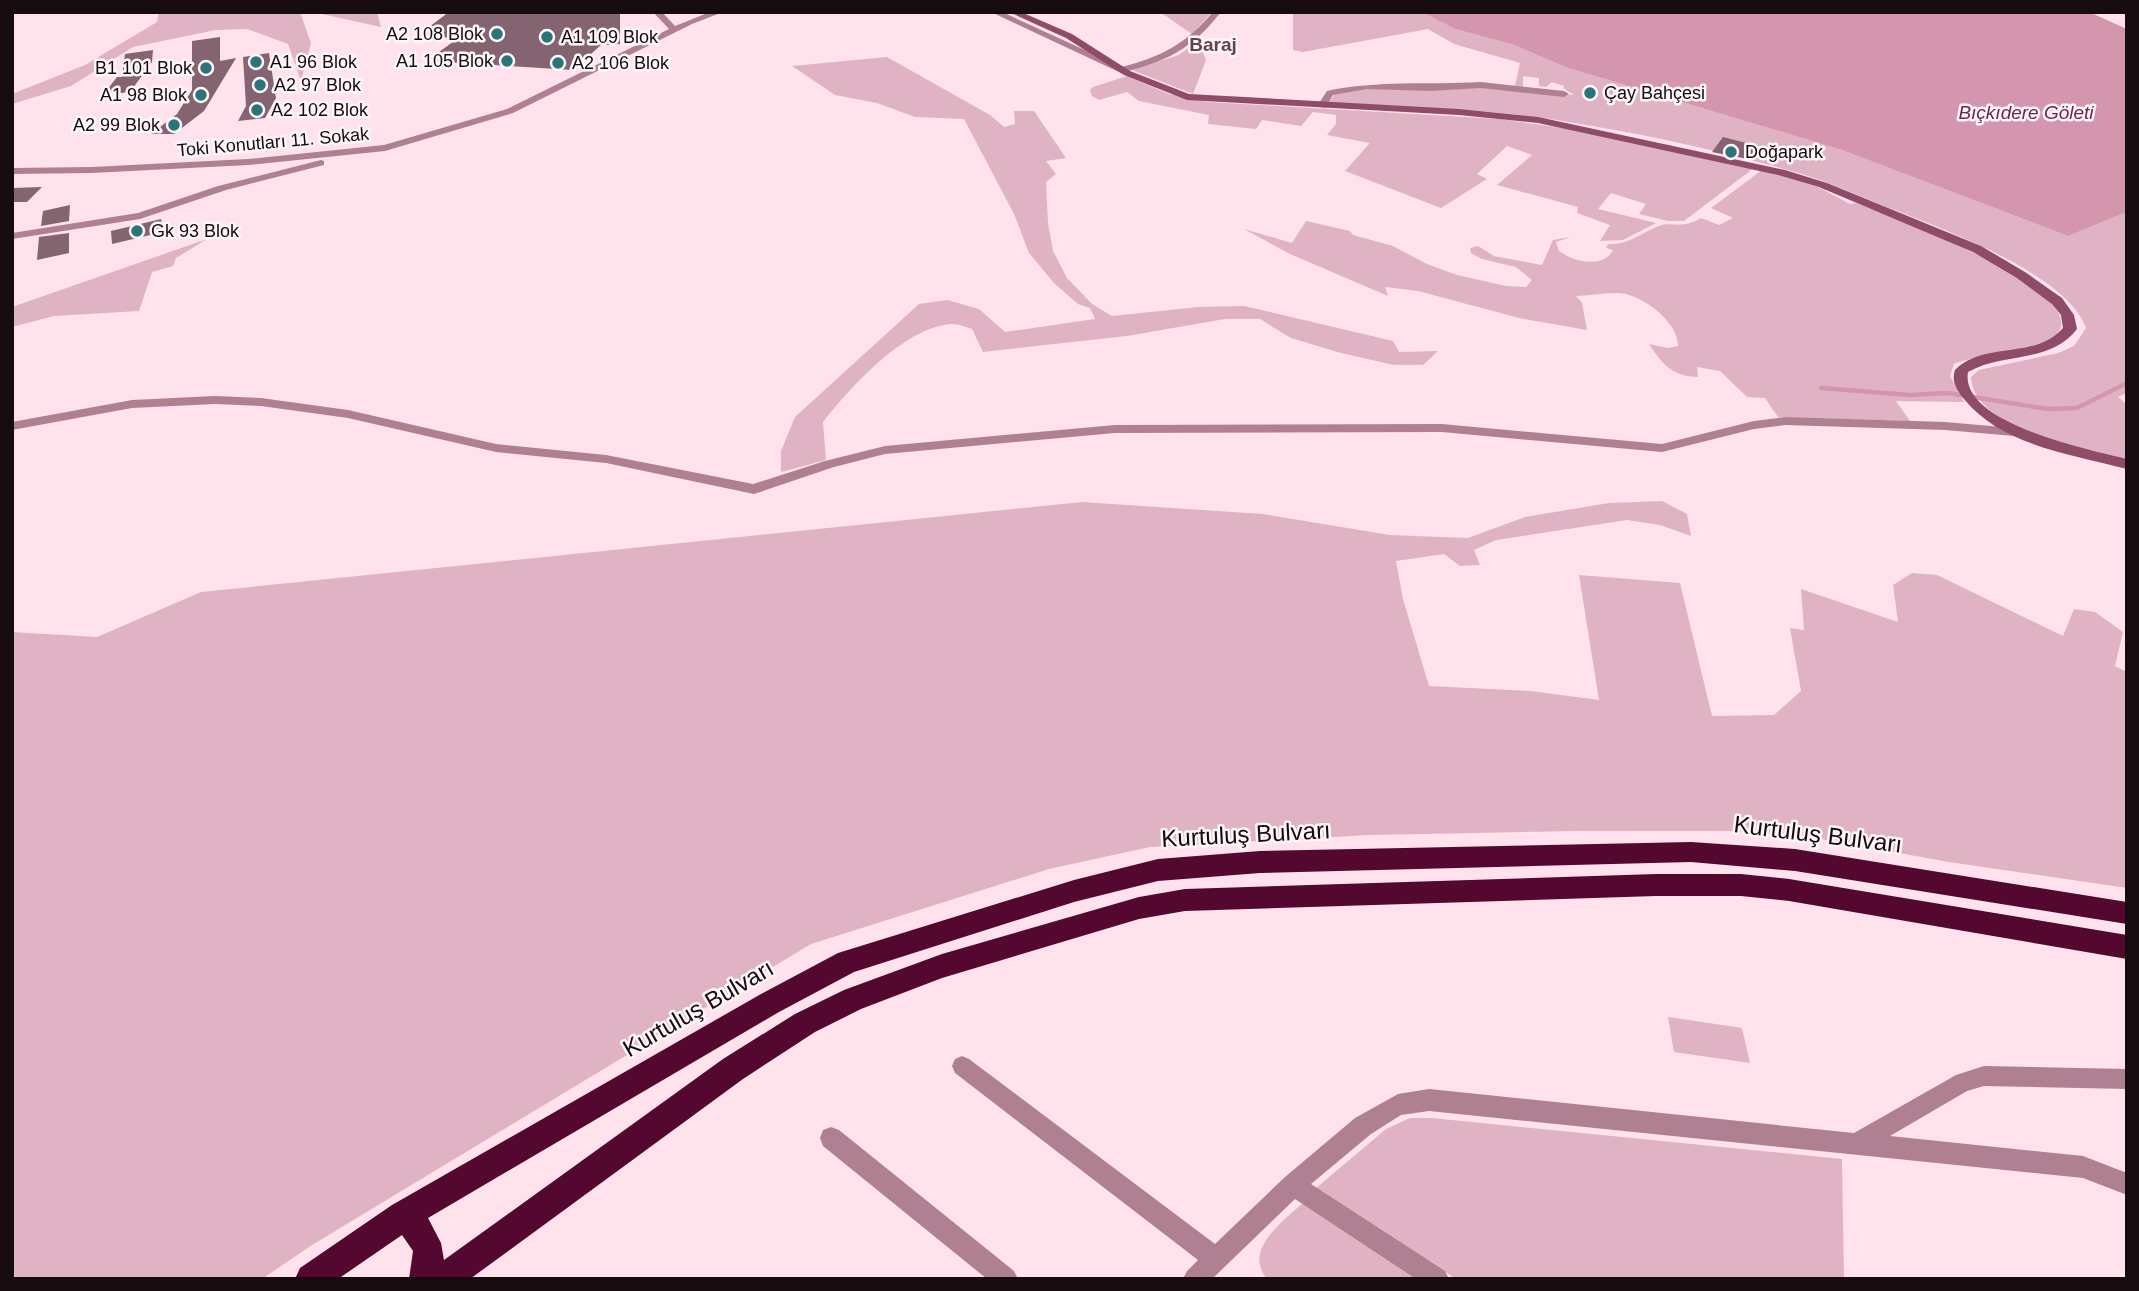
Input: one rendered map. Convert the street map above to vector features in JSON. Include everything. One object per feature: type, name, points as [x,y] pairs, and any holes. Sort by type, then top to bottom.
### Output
[{"type":"highway","name":"Kurtuluş Bulvarı","points":[[314,1277],[404,1216],[770,1003],[847,962],[1073,891],[1158,870],[1260,862],[1691,852],[1795,860],[2127,913]]},
{"type":"highway","points":[[443,1279],[733,1069],[805,1023],[896,981],[1139,908],[1185,900],[1232,897],[1656,885],[1741,886],[1789,890],[2127,947]]},
{"type":"highway","points":[[404,1216],[425,1237],[428,1253],[425,1279]]},
{"type":"street","points":[[657,12],[674,29]]},
{"type":"street","name":"Toki Konutları 11. Sokak","points":[[12,171],[248,162],[375,149],[510,111],[674,29],[719,12]]},
{"type":"street","points":[[995,12],[1187,97],[1459,112],[1538,120],[1793,175],[1958,240],[2000,261],[2048,294],[2063,308],[2070,322],[2067,335],[2053,345],[1984,359],[1967,366],[1959,374],[1961,384],[1972,402],[2014,432]]},
{"type":"street","points":[[1013,12],[1069,36],[1121,70],[1173,55],[1199,35],[1217,12]]},
{"type":"street","points":[[1322,106],[1331,93],[1367,86],[1430,88],[1481,85],[1564,94]]},
{"type":"street","points":[[12,236],[140,216],[222,188],[375,149]]},
{"type":"street","points":[[12,426],[132,404],[215,400],[261,402],[348,414],[496,448],[606,459],[754,489],[830,464],[885,450],[1115,429],[1442,428],[1662,448],[1754,425],[1785,421],[1945,426],[2014,432],[2127,464]]},
{"type":"street","points":[[962,1066],[1216,1259]]},
{"type":"street","points":[[1854,1145],[1964,1082],[1984,1076],[2127,1079]]},
{"type":"street","points":[[1195,1279],[1293,1185],[1383,1112],[1414,1101],[1467,1104],[2083,1167],[2127,1184]]},
{"type":"street","points":[[831,1138],[1006,1279]]},
{"type":"street","points":[[1293,1185],[1437,1279]]},
{"type":"shaded area","points":[[159,12],[300,12],[311,43],[301,81],[288,44],[247,29],[216,30],[133,47],[71,86],[12,104],[12,94],[85,65],[157,22]]},
{"type":"shaded area","points":[[313,12],[377,12],[381,27]]},
{"type":"shaded area","points":[[1160,12],[1212,12],[1192,34]]},
{"type":"shaded area","points":[[1293,12],[1422,12],[1455,29],[1514,45],[1565,67],[1842,150],[2068,236],[2127,212],[2127,393],[2118,397],[2127,405],[2127,459],[2034,434],[1990,411],[1977,395],[1971,377],[1979,370],[2058,353],[2074,346],[2086,328],[2074,307],[2053,288],[1996,253],[1819,180],[1707,149],[1611,129],[1523,115],[1328,103],[1335,94],[1354,88],[1481,87],[1574,95],[1563,88],[1564,86],[1552,82],[1546,87],[1539,86],[1539,78],[1523,76],[1523,87],[1515,86],[1520,63],[1454,44],[1428,29],[1303,52],[1293,50]]},
{"type":"shaded area","points":[[1198,41],[1206,60],[1193,94],[1132,70],[1179,55]]},
{"type":"shaded area","points":[[887,57],[990,115],[1004,127],[1015,124],[1014,111],[1034,111],[1066,158],[1046,161],[1056,174],[1046,182],[1048,223],[1053,251],[1067,278],[1092,304],[1112,316],[1199,307],[1244,306],[1393,341],[1399,352],[1438,351],[1423,365],[1394,365],[1291,338],[1260,319],[1225,319],[1127,336],[983,352],[972,329],[951,324],[915,336],[880,361],[848,392],[823,422],[826,460],[781,472],[781,451],[795,417],[919,304],[947,300],[979,309],[1005,332],[1095,319],[1090,308],[1078,304],[1054,283],[1029,253],[1014,214],[964,119],[915,117],[877,103],[835,95],[792,66]]},
{"type":"shaded area","points":[[1127,76],[1169,94],[1208,102],[1499,119],[1571,129],[1754,168],[1684,221],[1668,221],[1639,214],[1646,204],[1611,193],[1598,209],[1656,223],[1623,240],[1600,241],[1610,225],[1577,213],[1578,207],[1497,185],[1532,155],[1507,146],[1477,174],[1487,179],[1441,208],[1345,171],[1370,143],[1327,135],[1336,124],[1336,115],[1313,112],[1301,126],[1262,120],[1256,129],[1208,124],[1209,115],[1139,101],[1127,92],[1099,100],[1092,96],[1090,90],[1093,87]]},
{"type":"shaded area","points":[[1762,170],[1818,187],[1850,204],[1856,203],[1905,222],[1982,257],[2018,277],[2046,298],[2060,317],[2056,335],[2024,348],[1954,364],[1950,376],[1964,402],[1896,401],[1910,421],[1778,417],[1765,398],[1747,397],[1720,371],[1697,367],[1698,377],[1681,374],[1669,368],[1649,344],[1668,348],[1678,346],[1673,329],[1652,307],[1626,294],[1576,296],[1582,303],[1587,330],[1519,318],[1418,291],[1385,287],[1388,296],[1290,254],[1244,229],[1292,243],[1306,221],[1350,231],[1353,235],[1393,246],[1427,264],[1457,275],[1506,286],[1526,287],[1532,280],[1516,267],[1482,259],[1471,253],[1470,248],[1478,246],[1494,256],[1542,265],[1553,240],[1571,237],[1556,242],[1559,251],[1580,261],[1595,262],[1608,256],[1613,250],[1606,248],[1608,244],[1628,241],[1659,226],[1688,224],[1701,218],[1719,225],[1733,218],[1711,208]]},
{"type":"shaded area","points":[[207,239],[176,258],[173,266],[152,272],[139,311],[54,316],[12,327],[12,307]]},
{"type":"shaded area","points":[[1662,501],[1687,514],[1691,536],[1660,525],[1627,520],[1496,540],[1474,550],[1480,565],[1460,566],[1444,554],[1396,561],[1403,599],[1429,686],[1531,691],[1599,700],[1579,575],[1680,583],[1712,716],[1774,715],[1801,691],[1790,628],[1804,630],[1801,589],[1898,622],[1893,585],[1912,573],[1937,575],[2063,636],[2074,609],[2095,612],[2123,632],[2115,666],[2127,672],[2127,888],[1949,862],[1804,836],[1729,831],[1370,835],[1150,847],[1049,869],[811,944],[312,1245],[262,1279],[12,1279],[12,632],[97,637],[201,592],[1082,502],[1263,514],[1390,535],[1468,538],[1525,517],[1609,503]]},
{"type":"shaded area","points":[[1668,1017],[1742,1028],[1750,1063],[1674,1052]]},
{"type":"shaded area","points":[[1410,1118],[1842,1159],[1844,1279],[1456,1279],[1316,1188],[1386,1129]]},
{"type":"shaded area","points":[[1304,1202],[1421,1279],[1267,1279],[1261,1268],[1263,1246],[1277,1226]]},
{"type":"water","name":"Bıçkıdere Göleti","points":[[1422,12],[2089,12],[2127,29],[2127,212],[2068,236],[1842,150],[1565,67],[1514,45],[1455,29]]},
{"type":"building","points":[[449,12],[620,12],[620,44],[601,45],[573,70],[427,61],[458,38],[417,36]]},
{"type":"building","points":[[220,37],[220,61],[236,58],[204,111],[174,134],[151,134],[177,114],[192,90],[192,41]]},
{"type":"building","points":[[153,50],[152,62],[130,92],[103,95],[117,77],[122,77],[125,54]]},
{"type":"building","points":[[269,53],[276,98],[265,118],[238,121],[246,106],[243,57]]},
{"type":"building","points":[[1723,137],[1758,146],[1748,159],[1712,152]]},
{"type":"building","points":[[42,187],[27,202],[12,202],[12,188]]},
{"type":"building","points":[[70,205],[69,221],[41,226],[43,211]]},
{"type":"building","name":"Gk 93 Blok","points":[[161,219],[163,232],[112,244],[111,231]]},
{"type":"building","points":[[69,233],[69,253],[37,260],[39,237]]},
{"type":"waterway","points":[[1821,388],[1910,395],[1948,393],[2048,409],[2077,408],[2127,383]]},
{"type":"place","name":"A2 108 Blok","points":[[497,34]]},
{"type":"place","name":"A1 109 Blok","points":[[547,37]]},
{"type":"place","name":"A1 105 Blok","points":[[507,61]]},
{"type":"place","name":"A1 96 Blok","points":[[256,62]]},
{"type":"place","name":"A2 106 Blok","points":[[558,63]]},
{"type":"place","name":"B1 101 Blok","points":[[206,68]]},
{"type":"place","name":"A2 97 Blok","points":[[260,85]]},
{"type":"place","name":"Çay Bahçesi","points":[[1590,93]]},
{"type":"place","name":"A1 98 Blok","points":[[201,95]]},
{"type":"place","name":"A2 102 Blok","points":[[257,110]]},
{"type":"place","name":"A2 99 Blok","points":[[174,125]]},
{"type":"place","name":"Doğapark","points":[[1731,152]]},
{"type":"place","name":"Gk 93 Blok","points":[[137,231]]},
{"type":"district","name":"Baraj","points":[[1213,44]]}]
